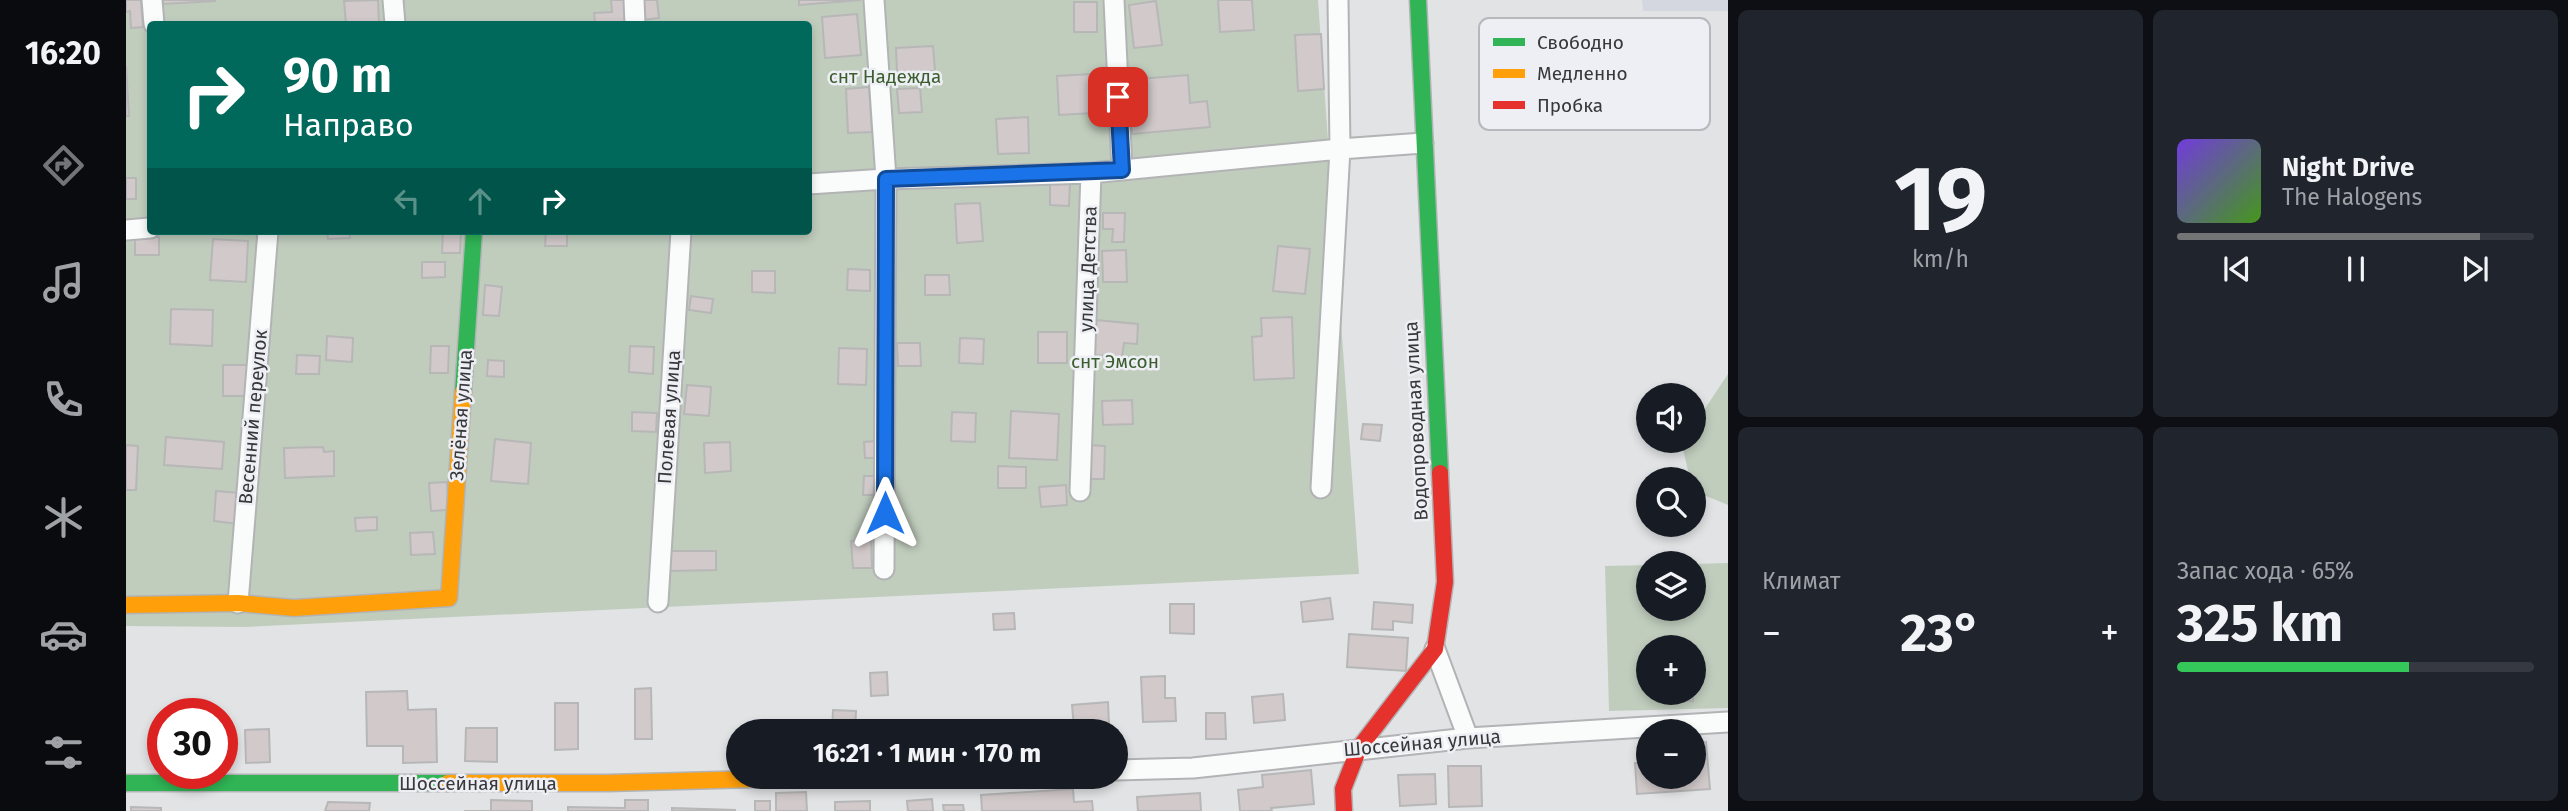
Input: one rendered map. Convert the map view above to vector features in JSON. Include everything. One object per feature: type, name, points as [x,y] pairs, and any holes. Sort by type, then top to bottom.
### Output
[{"type":"street","points":[[152,0],[154,21]]},
{"type":"street","points":[[393,0],[395,21]]},
{"type":"street","points":[[634,0],[635,21]]},
{"type":"street","points":[[874,0],[886,179],[884,569]]},
{"type":"street","points":[[1114,0],[1122,170]]},
{"type":"street","points":[[1321,488],[1340,149],[1338,0]]},
{"type":"street","name":"Водопроводная улица","points":[[1344,811],[1343,789],[1359,748],[1435,649],[1445,582],[1418,0]]},
{"type":"street","points":[[812,184],[1091,173],[1423,143]]},
{"type":"street","name":"улица Детства","points":[[1080,491],[1091,173]]},
{"type":"street","points":[[126,230],[147,229]]},
{"type":"street","name":"Весенний переулок","points":[[238,603],[268,235]]},
{"type":"street","name":"Зелёная улица","points":[[238,603],[294,608],[449,598],[474,235]]},
{"type":"street","name":"Полевая улица","points":[[657,602],[681,235]]},
{"type":"street","points":[[126,605],[238,603]]},
{"type":"street","points":[[1435,649],[1468,738]]},
{"type":"street","name":"Шоссейная улица","points":[[1128,770],[1193,768],[1468,738],[1728,722]]},
{"type":"street","name":"Шоссейная улица","points":[[126,783],[608,783],[726,780]]},
{"type":"shaded area","points":[[1642,0],[1728,0],[1728,11],[1643,11]]},
{"type":"green space","name":"снт Эмсон","points":[[126,0],[1318,0],[1359,574],[244,627],[126,626]]},
{"type":"green space","points":[[1728,374],[1728,505],[1706,496],[1706,467],[1687,467],[1684,453],[1706,453],[1706,407]]},
{"type":"green space","points":[[1728,563],[1728,708],[1609,711],[1605,566],[1636,565],[1636,621],[1706,621],[1706,564]]},
{"type":"building","points":[[126,0],[141,0],[143,27],[131,28],[130,11],[126,12]]},
{"type":"building","points":[[163,0],[215,0],[215,1],[163,4]]},
{"type":"building","points":[[378,0],[379,21],[346,21],[344,1]]},
{"type":"building","points":[[611,0],[627,0],[629,21],[595,21],[594,13],[612,12]]},
{"type":"building","points":[[641,0],[657,0],[659,18],[644,20]]},
{"type":"building","points":[[799,0],[861,0],[799,5]]},
{"type":"building","points":[[1218,0],[1252,0],[1254,30],[1220,32]]},
{"type":"building","points":[[1156,1],[1162,45],[1134,48],[1129,5]]},
{"type":"building","points":[[1074,2],[1097,2],[1097,32],[1074,32]]},
{"type":"building","points":[[857,14],[861,55],[825,58],[822,17]]},
{"type":"building","points":[[1321,34],[1324,89],[1298,91],[1295,35]]},
{"type":"building","points":[[933,46],[935,71],[897,73],[896,48]]},
{"type":"building","points":[[126,66],[129,116],[126,116]]},
{"type":"building","points":[[1109,73],[1111,112],[1059,115],[1057,76]]},
{"type":"building","points":[[1188,75],[1190,103],[1207,101],[1210,127],[1132,134],[1127,80]]},
{"type":"building","points":[[869,87],[872,132],[848,133],[846,89]]},
{"type":"building","points":[[920,88],[922,112],[899,113],[897,89]]},
{"type":"building","points":[[1028,117],[1029,153],[998,154],[996,119]]},
{"type":"building","points":[[126,178],[136,178],[136,199],[126,199]]},
{"type":"building","points":[[1050,183],[1070,184],[1069,206],[1050,205]]},
{"type":"building","points":[[980,203],[983,241],[957,243],[955,204]]},
{"type":"building","points":[[1103,213],[1125,213],[1124,242],[1112,242],[1113,229],[1103,229]]},
{"type":"building","points":[[328,235],[350,235],[350,238],[328,239]]},
{"type":"building","points":[[443,235],[461,235],[460,253],[442,253]]},
{"type":"building","points":[[546,235],[567,235],[567,246],[545,246]]},
{"type":"building","points":[[135,236],[159,237],[159,255],[135,255]]},
{"type":"building","points":[[213,239],[248,241],[246,282],[210,280]]},
{"type":"building","points":[[1278,246],[1310,249],[1305,294],[1273,291]]},
{"type":"building","points":[[1126,250],[1127,282],[1103,282],[1102,251]]},
{"type":"building","points":[[422,262],[445,262],[445,277],[422,278]]},
{"type":"building","points":[[848,269],[870,270],[870,291],[847,290]]},
{"type":"building","points":[[752,271],[775,271],[775,293],[752,292]]},
{"type":"building","points":[[925,275],[949,275],[950,295],[925,295]]},
{"type":"building","points":[[485,285],[502,287],[499,316],[483,315]]},
{"type":"building","points":[[691,296],[713,299],[711,313],[689,310]]},
{"type":"building","points":[[171,309],[213,310],[212,346],[170,344]]},
{"type":"building","points":[[1292,317],[1294,378],[1254,380],[1252,337],[1262,336],[1261,318]]},
{"type":"building","points":[[1096,320],[1138,324],[1137,344],[1124,343],[1122,357],[1094,355]]},
{"type":"building","points":[[1038,332],[1067,332],[1067,363],[1038,363]]},
{"type":"building","points":[[327,336],[353,338],[352,362],[326,360]]},
{"type":"building","points":[[960,338],[984,339],[983,364],[959,363]]},
{"type":"building","points":[[897,343],[920,343],[921,366],[898,366]]},
{"type":"building","points":[[431,346],[449,346],[448,373],[430,373]]},
{"type":"building","points":[[630,346],[654,347],[653,374],[629,372]]},
{"type":"building","points":[[839,348],[867,349],[866,385],[838,384]]},
{"type":"building","points":[[297,355],[320,356],[319,374],[296,374]]},
{"type":"building","points":[[488,360],[504,361],[504,377],[487,376]]},
{"type":"building","points":[[223,365],[249,365],[250,396],[223,396]]},
{"type":"building","points":[[687,385],[711,387],[709,416],[684,414]]},
{"type":"building","points":[[1132,400],[1133,424],[1103,425],[1102,401]]},
{"type":"building","points":[[1011,411],[1059,414],[1057,460],[1009,458]]},
{"type":"building","points":[[632,412],[657,413],[656,432],[632,431]]},
{"type":"building","points":[[952,412],[976,413],[975,442],[951,441]]},
{"type":"building","points":[[1363,424],[1382,425],[1380,441],[1361,439]]},
{"type":"building","points":[[166,437],[224,442],[222,469],[164,465]]},
{"type":"building","points":[[495,439],[531,443],[528,484],[491,481]]},
{"type":"building","points":[[876,441],[877,458],[865,458],[864,442]]},
{"type":"building","points":[[730,442],[731,471],[705,473],[704,443]]},
{"type":"building","points":[[126,445],[138,446],[136,490],[126,490]]},
{"type":"building","points":[[1089,445],[1105,446],[1104,479],[1089,479]]},
{"type":"building","points":[[323,447],[324,452],[334,451],[334,476],[285,478],[284,448]]},
{"type":"building","points":[[998,466],[1026,467],[1026,488],[998,488]]},
{"type":"building","points":[[864,476],[878,476],[878,495],[863,495]]},
{"type":"building","points":[[447,482],[449,510],[431,511],[429,483]]},
{"type":"building","points":[[1066,485],[1067,505],[1041,507],[1039,487]]},
{"type":"building","points":[[216,491],[240,493],[238,524],[214,521]]},
{"type":"building","points":[[377,517],[377,530],[356,531],[355,518]]},
{"type":"building","points":[[433,532],[435,554],[411,555],[410,533]]},
{"type":"building","points":[[871,540],[872,568],[853,568],[851,541]]},
{"type":"building","points":[[669,551],[716,551],[716,570],[670,571]]},
{"type":"building","points":[[1330,598],[1333,619],[1303,622],[1301,602]]},
{"type":"building","points":[[1374,602],[1413,605],[1412,623],[1393,621],[1393,630],[1372,629]]},
{"type":"building","points":[[1170,604],[1194,604],[1194,634],[1170,633]]},
{"type":"building","points":[[1014,613],[1015,629],[994,630],[993,614]]},
{"type":"building","points":[[1349,634],[1408,638],[1406,671],[1347,667]]},
{"type":"building","points":[[887,672],[888,695],[871,696],[870,673]]},
{"type":"building","points":[[1165,676],[1165,698],[1175,698],[1176,721],[1143,722],[1141,677]]},
{"type":"building","points":[[651,688],[652,739],[635,739],[635,689]]},
{"type":"building","points":[[407,691],[408,710],[436,709],[437,762],[403,763],[403,746],[367,746],[366,692]]},
{"type":"building","points":[[1283,694],[1285,720],[1254,723],[1252,697]]},
{"type":"building","points":[[1108,702],[1109,719],[1073,719],[1072,705]]},
{"type":"building","points":[[555,703],[578,703],[578,749],[555,750]]},
{"type":"building","points":[[833,710],[856,711],[856,719],[833,719]]},
{"type":"building","points":[[1206,713],[1225,713],[1226,739],[1206,739]]},
{"type":"building","points":[[466,728],[497,728],[497,762],[465,761]]},
{"type":"building","points":[[269,729],[270,762],[246,763],[245,730]]},
{"type":"building","points":[[1706,742],[1710,789],[1637,794],[1637,789],[1706,789]]},
{"type":"building","points":[[1448,766],[1481,766],[1482,806],[1449,807]]},
{"type":"building","points":[[1311,770],[1314,804],[1271,808],[1272,811],[1240,811],[1238,790],[1263,787],[1262,775]]},
{"type":"building","points":[[1435,774],[1436,804],[1400,806],[1398,775]]},
{"type":"building","points":[[1073,789],[1074,802],[1092,801],[1093,811],[982,811],[981,795]]},
{"type":"building","points":[[806,792],[807,811],[776,811],[776,793]]},
{"type":"building","points":[[1200,793],[1201,811],[1138,811],[1137,797]]},
{"type":"building","points":[[932,799],[933,811],[908,811],[907,801]]},
{"type":"building","points":[[491,800],[532,801],[532,811],[491,811]]},
{"type":"building","points":[[625,800],[648,800],[648,811],[568,811],[568,807],[625,808]]},
{"type":"building","points":[[755,801],[770,801],[770,811],[755,811]]},
{"type":"building","points":[[870,801],[870,811],[835,811],[835,802]]},
{"type":"building","points":[[328,802],[370,803],[369,811],[325,811]]},
{"type":"building","points":[[943,805],[963,805],[964,811],[944,811]]},
{"type":"building","points":[[131,807],[161,808],[161,811],[131,811]]},
{"type":"building","points":[[672,808],[735,810],[735,811],[672,811]]},
{"type":"traffic: fast","points":[[1418,0],[1440,473]]},
{"type":"traffic: fast","points":[[463,392],[474,235]]},
{"type":"traffic: fast","points":[[126,783],[448,783]]},
{"type":"traffic: slow","points":[[126,605],[238,603],[294,608],[449,598],[463,392]]},
{"type":"traffic: slow","points":[[448,783],[726,780]]},
{"type":"traffic: jam","points":[[1344,811],[1343,789],[1359,748],[1435,649],[1445,582],[1440,473]]},
{"type":"route","points":[[885,513],[886,179],[1122,170],[1118,97]]},
{"type":"park label","name":"снт Надежда","points":[[885,76]]}]
